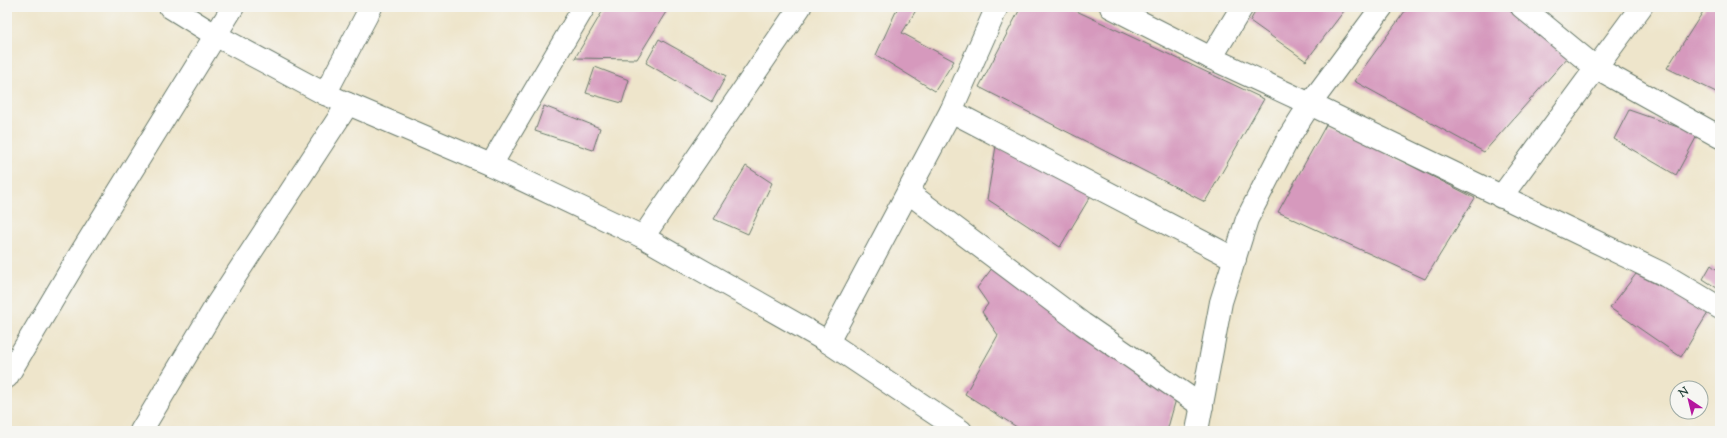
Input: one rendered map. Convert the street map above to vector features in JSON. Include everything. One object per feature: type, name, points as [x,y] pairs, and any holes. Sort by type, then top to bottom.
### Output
[{"type":"street","points":[[170,7],[215,35],[324,94],[491,165],[643,236],[828,342],[961,431]]},
{"type":"street","points":[[7,377],[77,259],[233,7]]},
{"type":"street","points":[[324,94],[371,7]]},
{"type":"street","points":[[491,165],[584,7]]},
{"type":"street","points":[[643,236],[800,7]]},
{"type":"street","points":[[828,342],[951,112],[997,7]]},
{"type":"street","points":[[1112,7],[1211,58],[1661,273],[1720,308]]},
{"type":"street","points":[[1211,58],[1242,7]]},
{"type":"street","points":[[1197,431],[1221,302],[1248,219],[1289,138],[1310,104],[1382,7]]},
{"type":"street","points":[[1522,7],[1596,68],[1720,137]]},
{"type":"street","points":[[1501,197],[1641,7]]},
{"type":"street","points":[[141,431],[217,304],[348,104]]},
{"type":"street","points":[[951,112],[1235,259]]},
{"type":"street","points":[[908,193],[1083,324],[1202,406]]},
{"type":"building","points":[[605,7],[669,7],[637,59],[575,58]]},
{"type":"building","points":[[898,7],[918,7],[902,33],[954,61],[935,91],[876,55]]},
{"type":"building","points":[[1021,7],[1068,7],[1264,99],[1205,202],[979,87]]},
{"type":"building","points":[[1258,7],[1347,7],[1306,61],[1250,21]]},
{"type":"building","points":[[1408,7],[1505,7],[1568,57],[1484,152],[1354,81]]},
{"type":"building","points":[[1706,7],[1720,7],[1720,94],[1667,68]]},
{"type":"building","points":[[659,39],[726,76],[712,102],[646,63]]},
{"type":"building","points":[[595,67],[629,80],[622,103],[586,93]]},
{"type":"building","points":[[544,106],[600,128],[593,150],[535,131]]},
{"type":"building","points":[[1629,110],[1698,134],[1676,175],[1614,139]]},
{"type":"building","points":[[1327,123],[1475,198],[1425,279],[1278,212]]},
{"type":"building","points":[[996,146],[1093,192],[1060,247],[987,199]]},
{"type":"building","points":[[746,166],[772,183],[748,234],[714,219]]},
{"type":"building","points":[[1711,265],[1720,272],[1720,290],[1703,279]]},
{"type":"building","points":[[993,267],[1178,392],[1167,431],[1023,431],[965,394],[998,335],[982,312],[988,304],[977,288]]},
{"type":"building","points":[[1636,274],[1660,286],[1665,277],[1711,308],[1681,357],[1610,308]]}]
